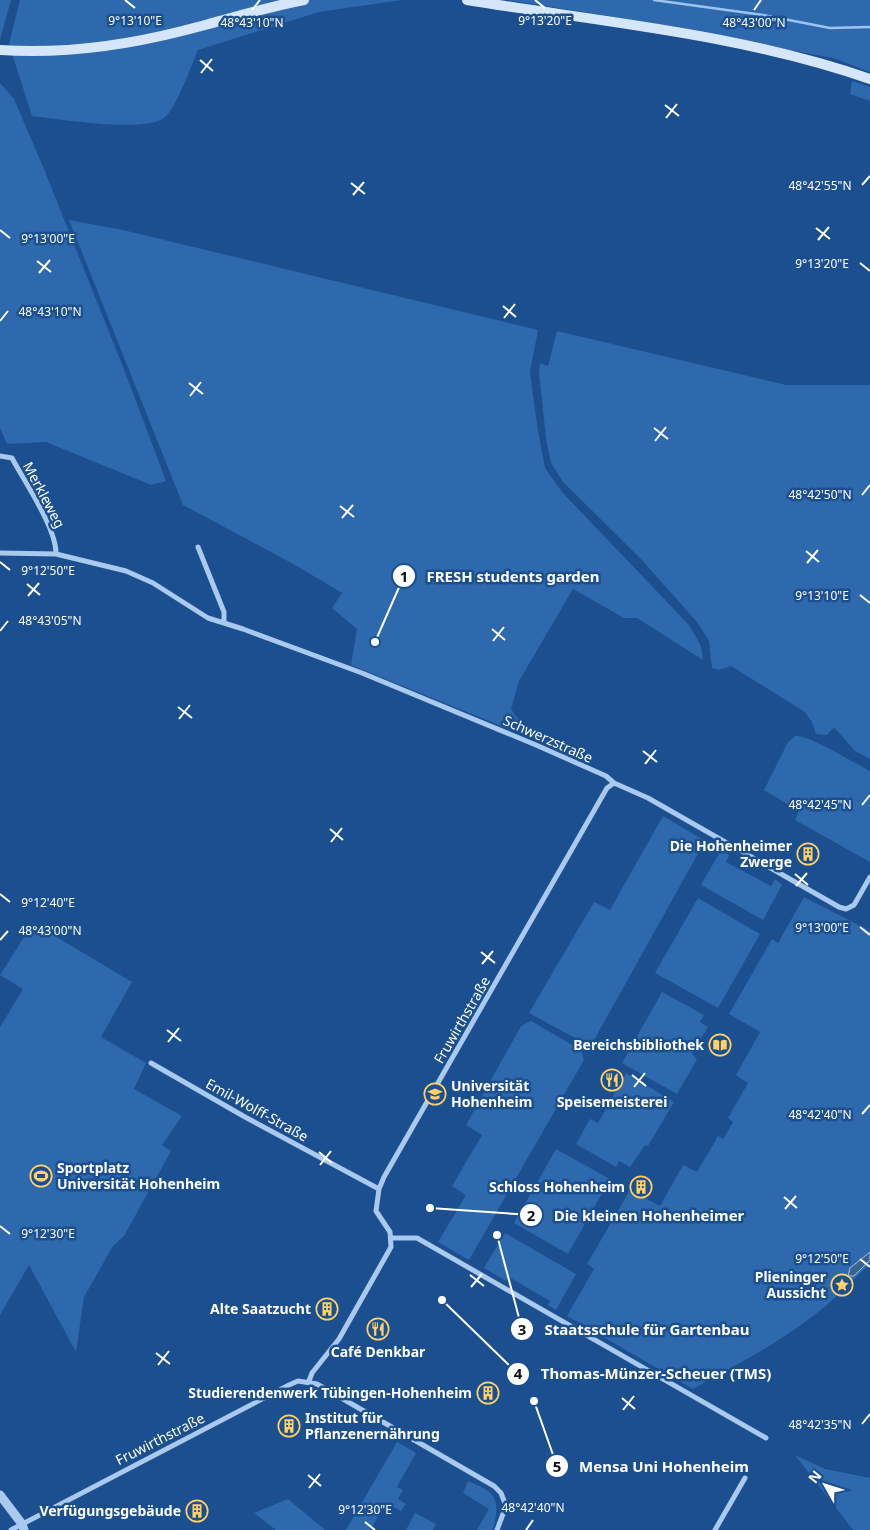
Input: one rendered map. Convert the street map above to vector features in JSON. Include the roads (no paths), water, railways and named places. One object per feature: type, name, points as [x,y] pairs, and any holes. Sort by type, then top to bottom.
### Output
[{"type":"main road","points":[[0,50],[69,50],[111,45],[181,31],[304,0]]},
{"type":"main road","points":[[467,0],[747,45],[834,67],[870,80]]},
{"type":"street","name":"Merkleweg","points":[[0,456],[12,458],[50,527],[57,547],[56,554]]},
{"type":"street","points":[[198,547],[224,612],[224,623]]},
{"type":"street","name":"Schwerzstraße","points":[[0,553],[56,554],[126,571],[153,583],[208,618],[302,650],[434,702],[606,776],[614,783],[648,798],[839,907],[846,909],[854,905],[870,877]]},
{"type":"street","name":"Fruwirthstraße","points":[[392,1238],[387,1225],[376,1211],[379,1189],[607,788],[614,783]]},
{"type":"street","name":"Emil-Wolff-Straße","points":[[151,1063],[245,1117],[379,1189]]},
{"type":"street","points":[[497,1530],[506,1512],[506,1500],[494,1486],[351,1402],[309,1381],[312,1374],[339,1339],[391,1247],[392,1238],[417,1238],[766,1438]]},
{"type":"street","name":"Fruwirthstraße","points":[[18,1528],[289,1385],[298,1381],[309,1381]]},
{"type":"street","points":[[715,1530],[745,1478]]},
{"type":"street","points":[[0,1495],[18,1528]]},
{"type":"waterway","points":[[654,0],[763,15],[830,28],[870,27]]},
{"type":"place","name":"FRESH students garden","points":[[375,642]]},
{"type":"place","name":"Die Hohenheimer Zwerge","points":[[808,854]]},
{"type":"place","name":"Bereichsbibliothek","points":[[720,1045]]},
{"type":"place","name":"Speisemeisterei","points":[[612,1080]]},
{"type":"place","name":"Universität Hohenheim","points":[[435,1094]]},
{"type":"place","name":"Sportplatz Universität Hohenheim","points":[[41,1176]]},
{"type":"place","name":"Schloss Hohenheim","points":[[641,1187]]},
{"type":"place","name":"Die kleinen Hohenheimer","points":[[430,1208]]},
{"type":"place","name":"Staatsschule für Gartenbau","points":[[497,1235]]},
{"type":"place","name":"Plieninger Aussicht","points":[[842,1285]]},
{"type":"place","name":"Thomas-Münzer-Scheuer (TMS)","points":[[442,1300]]},
{"type":"place","name":"Alte Saatzucht","points":[[327,1309]]},
{"type":"place","name":"Café Denkbar","points":[[378,1329]]},
{"type":"place","name":"Studierendenwerk Tübingen-Hohenheim","points":[[488,1393]]},
{"type":"place","name":"Mensa Uni Hohenheim","points":[[534,1401]]},
{"type":"place","name":"Institut für Pflanzenernährung","points":[[289,1426]]},
{"type":"place","name":"Verfügungsgebäude","points":[[197,1511]]}]
